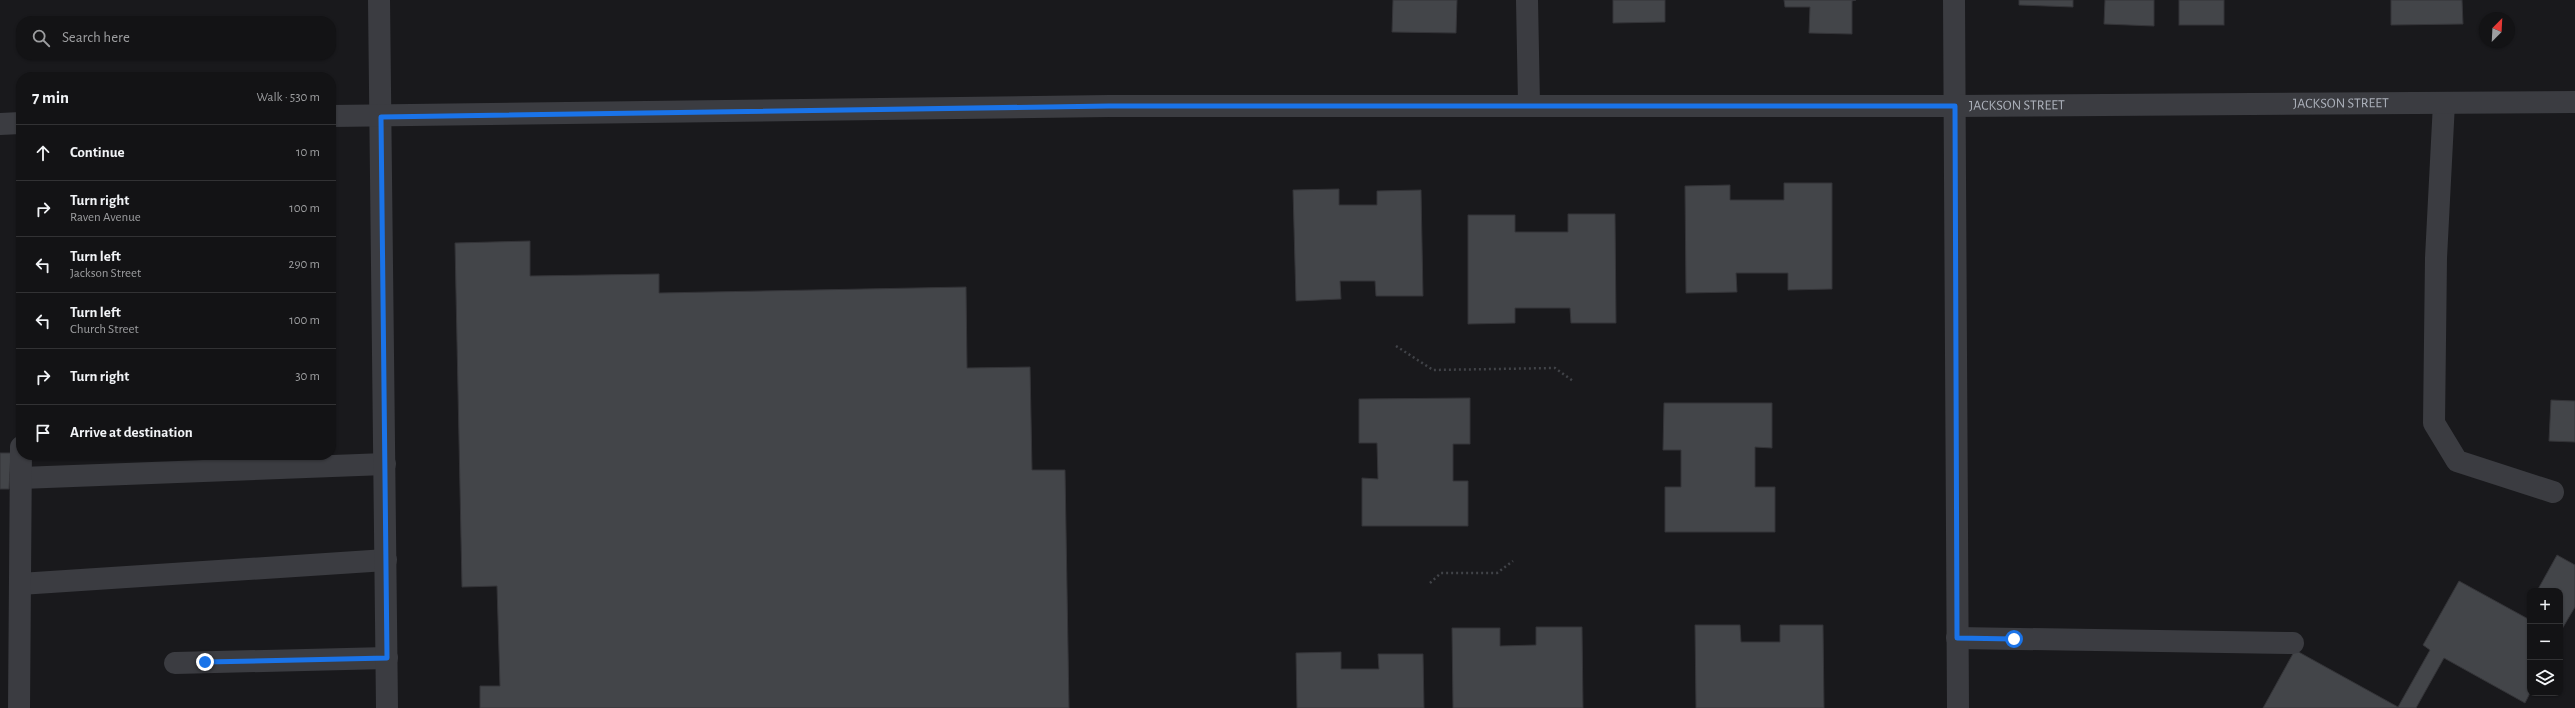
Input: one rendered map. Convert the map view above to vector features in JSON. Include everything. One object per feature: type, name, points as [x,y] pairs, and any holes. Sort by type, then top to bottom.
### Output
[{"type":"street","points":[[379,0],[387,708]]},
{"type":"street","points":[[1527,0],[1529,104]]},
{"type":"street","points":[[1954,0],[1958,708]]},
{"type":"street","name":"JACKSON STREET","points":[[336,116],[381,117],[1109,106],[1529,104],[1955,106],[2575,102]]},
{"type":"street","points":[[2444,103],[2436,258],[2434,423],[2458,461],[2553,492]]},
{"type":"street","points":[[0,124],[16,123]]},
{"type":"street","points":[[19,708],[21,460]]},
{"type":"street","points":[[21,478],[385,464]]},
{"type":"street","points":[[20,584],[386,560]]},
{"type":"street","points":[[1957,638],[2293,643]]},
{"type":"street","points":[[175,663],[387,658]]},
{"type":"path","points":[[1396,346],[1433,370],[1555,368],[1573,381]]},
{"type":"path","points":[[1430,583],[1441,573],[1497,573],[1513,561]]},
{"type":"building","points":[[1393,0],[1457,0],[1456,33],[1392,32]]},
{"type":"building","points":[[1613,0],[1665,0],[1665,22],[1613,23]]},
{"type":"building","points":[[1784,0],[1856,0],[1852,1],[1852,34],[1809,33],[1810,7],[1785,7]]},
{"type":"building","points":[[2019,0],[2073,0],[2073,7],[2019,5]]},
{"type":"building","points":[[2105,0],[2154,0],[2154,26],[2104,24]]},
{"type":"building","points":[[2179,0],[2224,0],[2224,25],[2179,25]]},
{"type":"building","points":[[2391,0],[2462,0],[2463,24],[2391,25]]},
{"type":"building","points":[[1784,183],[1832,183],[1832,289],[1788,290],[1788,273],[1736,273],[1737,292],[1686,293],[1685,186],[1730,185],[1730,200],[1784,200]]},
{"type":"building","points":[[1339,189],[1339,205],[1377,205],[1377,191],[1421,190],[1423,296],[1376,296],[1375,281],[1340,281],[1341,299],[1296,301],[1293,190]]},
{"type":"building","points":[[1568,214],[1615,214],[1616,323],[1571,323],[1570,308],[1515,308],[1515,323],[1468,324],[1468,215],[1515,215],[1515,232],[1568,232]]},
{"type":"building","points":[[530,241],[530,276],[659,274],[659,293],[966,287],[967,368],[1030,367],[1032,470],[1065,470],[1069,708],[480,708],[480,686],[500,686],[497,586],[462,587],[455,243]]},
{"type":"building","points":[[1470,398],[1470,444],[1453,444],[1453,481],[1468,481],[1468,526],[1362,526],[1362,478],[1378,479],[1377,443],[1359,443],[1359,399]]},
{"type":"building","points":[[2551,400],[2575,401],[2575,442],[2549,441]]},
{"type":"building","points":[[1664,403],[1772,403],[1772,448],[1755,447],[1755,487],[1775,487],[1775,532],[1665,532],[1665,487],[1681,487],[1681,450],[1663,450]]},
{"type":"building","points":[[0,453],[11,453],[9,489],[0,489]]},
{"type":"building","points":[[2557,555],[2575,565],[2575,607],[2563,627],[2563,588],[2539,588]]},
{"type":"building","points":[[2459,581],[2527,618],[2527,696],[2528,696],[2525,703],[2444,658],[2416,708],[2263,708],[2295,650],[2398,707],[2430,650],[2423,645]]},
{"type":"building","points":[[1695,625],[1740,625],[1741,642],[1780,642],[1780,625],[1823,625],[1824,708],[1696,708]]},
{"type":"building","points":[[1536,627],[1582,627],[1583,708],[1453,708],[1452,628],[1500,628],[1500,646],[1536,645]]},
{"type":"building","points":[[1341,652],[1341,669],[1379,669],[1378,654],[1423,654],[1424,708],[1297,708],[1296,653]]},
{"type":"route","points":[[205,662],[387,658],[381,117],[1025,109],[1109,106],[1529,104],[1955,106],[1957,638],[2014,639]]}]
